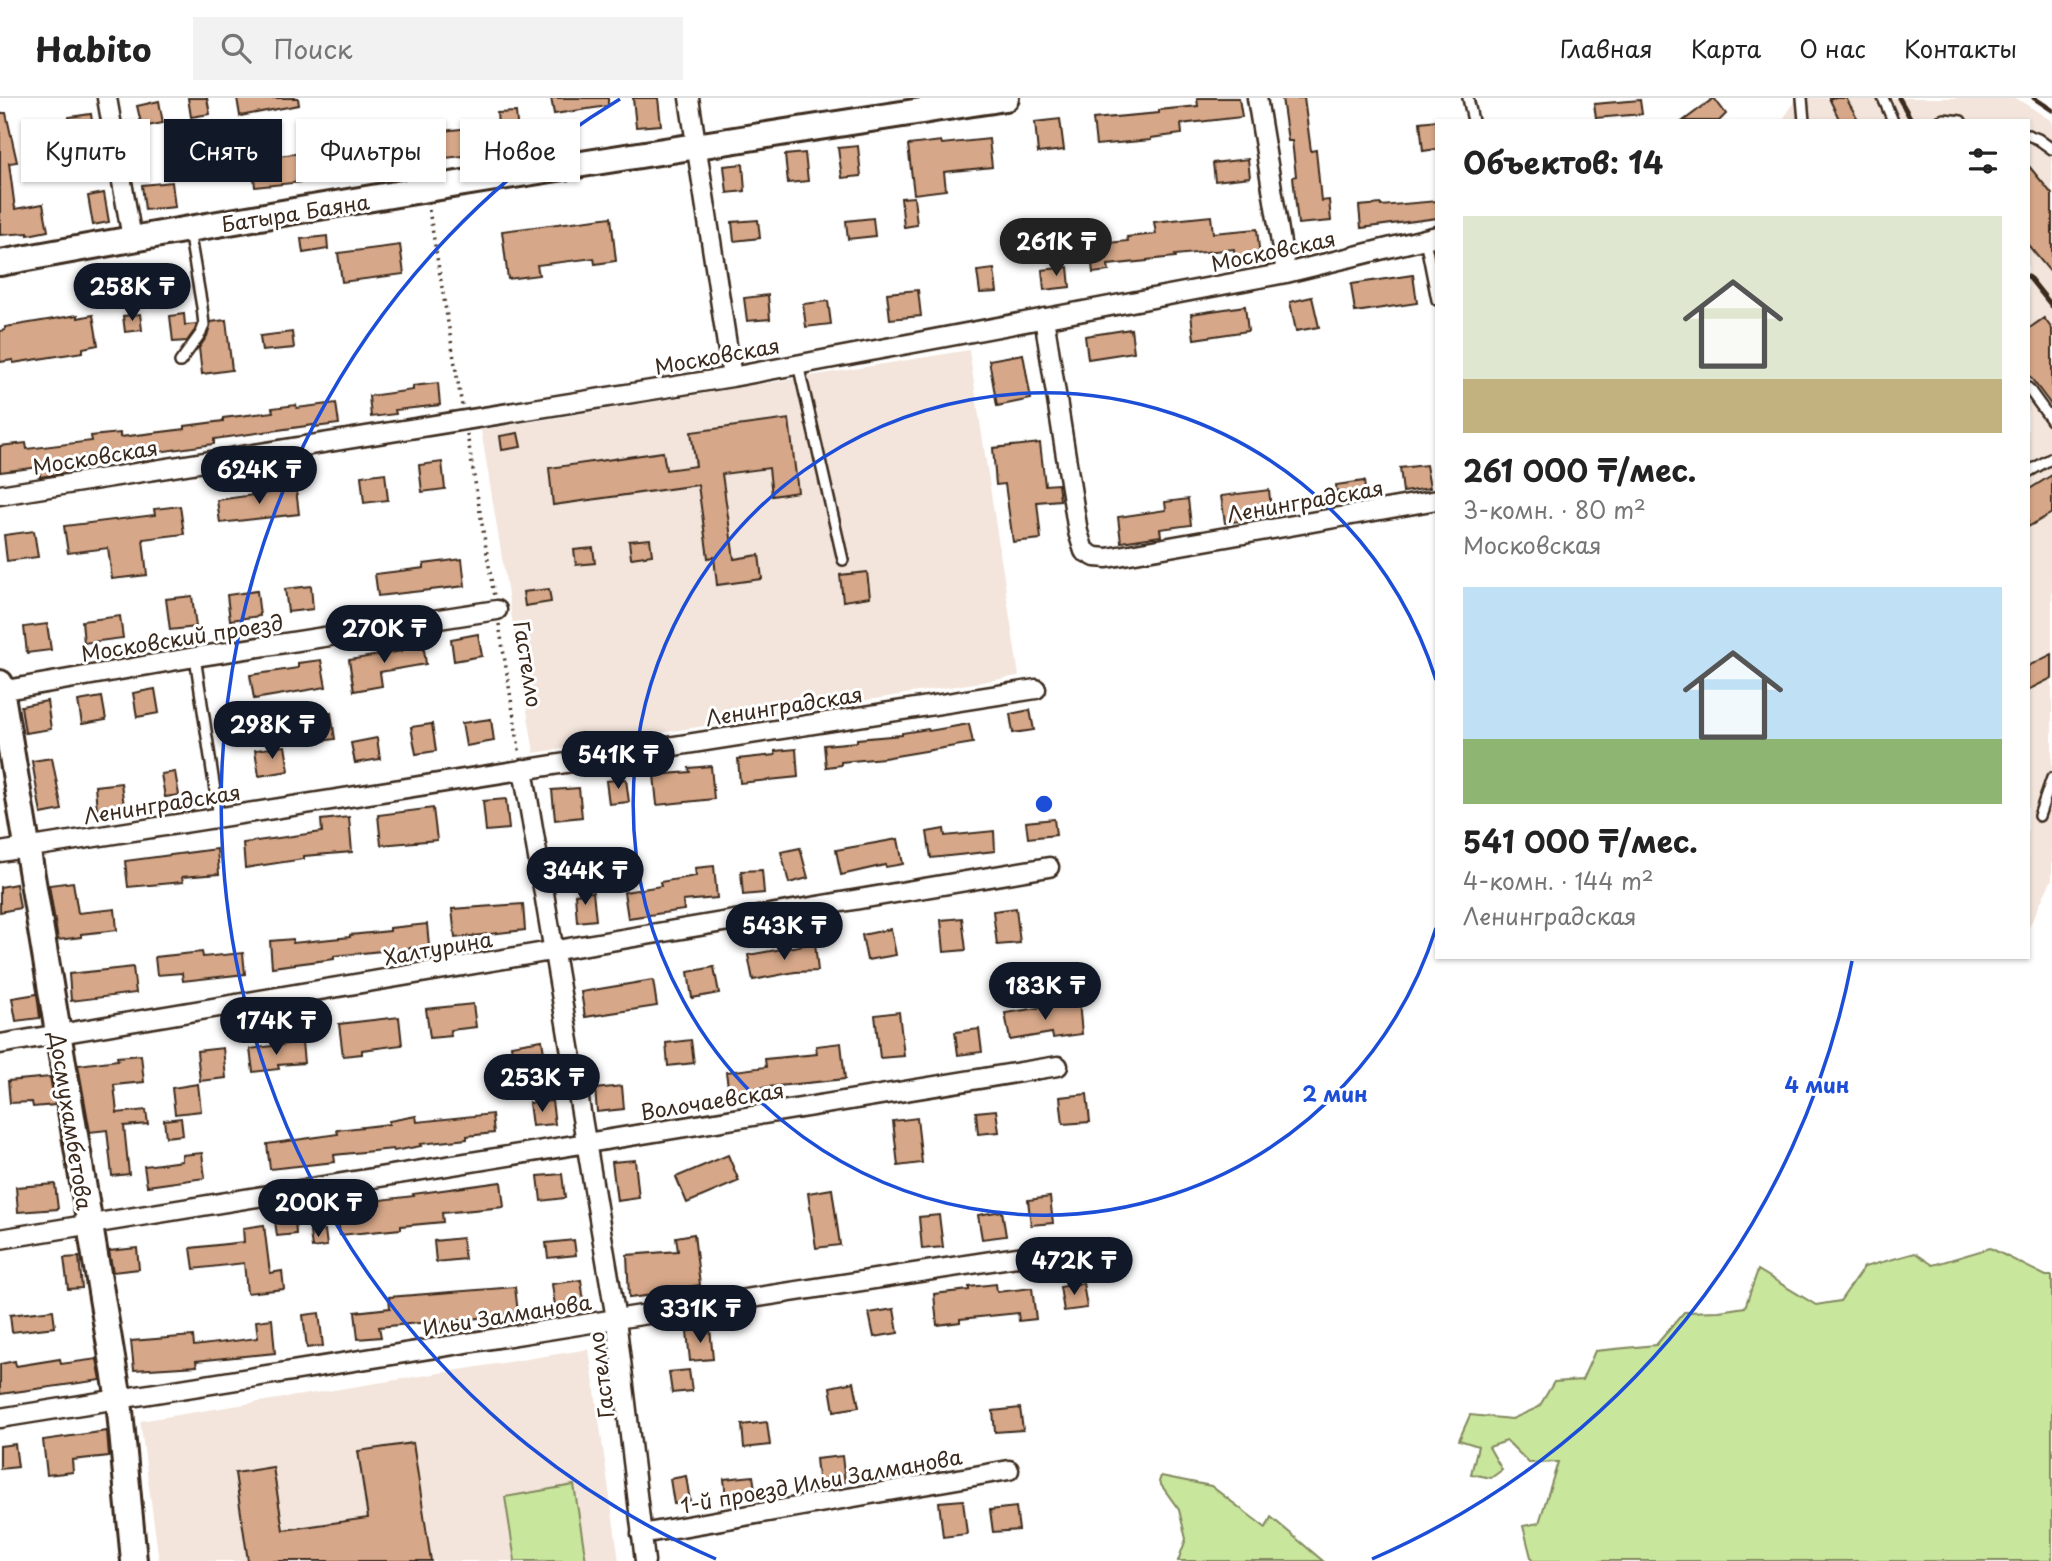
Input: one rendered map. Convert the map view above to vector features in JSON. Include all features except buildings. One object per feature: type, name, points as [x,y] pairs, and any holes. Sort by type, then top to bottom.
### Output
[{"type":"street","points":[[107,98],[132,239]]},
{"type":"street","points":[[689,98],[732,377]]},
{"type":"street","name":"Батыра Баяна","points":[[0,263],[189,229],[1006,98]]},
{"type":"street","points":[[1257,98],[1286,272]]},
{"type":"street","name":"Московская","points":[[0,495],[732,377],[1286,272],[1431,238]]},
{"type":"street","name":"Ленинградская","points":[[1044,318],[1078,531],[1084,551],[1095,557],[1107,558],[1435,500]]},
{"type":"street","name":"Московский проезд","points":[[0,688],[497,610]]},
{"type":"street","name":"Досмухамбетова","points":[[0,688],[119,1400],[134,1561]]},
{"type":"street","name":"Ленинградская","points":[[0,852],[1036,689]]},
{"type":"street","name":"Гастелло","points":[[523,769],[616,1319],[645,1561]]},
{"type":"street","name":"Халтурина","points":[[0,1044],[1049,867]]},
{"type":"street","name":"Волочаевская","points":[[0,1239],[1058,1066]]},
{"type":"street","name":"Ильи Залманова","points":[[0,1418],[1063,1250]]},
{"type":"street","name":"1-й проезд Ильи Залманова","points":[[641,1534],[1009,1470]]},
{"type":"lane","points":[[1468,98],[1473,119]]},
{"type":"lane","points":[[1802,98],[1804,119]]},
{"type":"lane","points":[[1883,98],[1892,119]]},
{"type":"lane","points":[[2030,136],[2052,149]]},
{"type":"lane","points":[[180,362],[204,325],[189,229]]},
{"type":"lane","points":[[1431,238],[1435,279]]},
{"type":"lane","points":[[798,364],[843,560]]},
{"type":"lane","points":[[2030,391],[2052,421]]},
{"type":"lane","points":[[2030,471],[2052,458]]},
{"type":"lane","points":[[195,657],[219,817]]},
{"type":"lane","points":[[2039,816],[2052,778]]},
{"type":"path","name":"Гастелло","points":[[426,191],[523,769]]},
{"type":"shaded area","points":[[1797,98],[2016,98],[2052,121],[2052,879],[2030,925],[2030,119],[1783,119]]},
{"type":"shaded area","points":[[969,350],[1019,676],[534,753],[481,430]]},
{"type":"shaded area","points":[[589,1349],[619,1561],[159,1561],[140,1421]]},
{"type":"green space","points":[[1990,1248],[2046,1276],[2052,1276],[2052,1561],[1532,1561],[1523,1526],[1539,1523],[1558,1462],[1529,1463],[1507,1441],[1489,1447],[1502,1470],[1491,1478],[1471,1474],[1478,1446],[1459,1440],[1470,1415],[1512,1419],[1539,1407],[1554,1382],[1582,1380],[1595,1351],[1656,1345],[1684,1312],[1745,1307],[1758,1270],[1816,1305],[1840,1301],[1864,1267],[1915,1253],[1933,1265]]},
{"type":"green space","points":[[1161,1476],[1211,1486],[1266,1528],[1271,1517],[1323,1561],[1178,1561],[1186,1539],[1179,1510],[1159,1482]]},
{"type":"green space","points":[[574,1485],[586,1561],[515,1561],[505,1497]]},
{"type":"railway","points":[[1899,98],[1911,119]]},
{"type":"railway","points":[[2034,98],[2052,110]]},
{"type":"railway","points":[[2030,278],[2052,306]]}]
